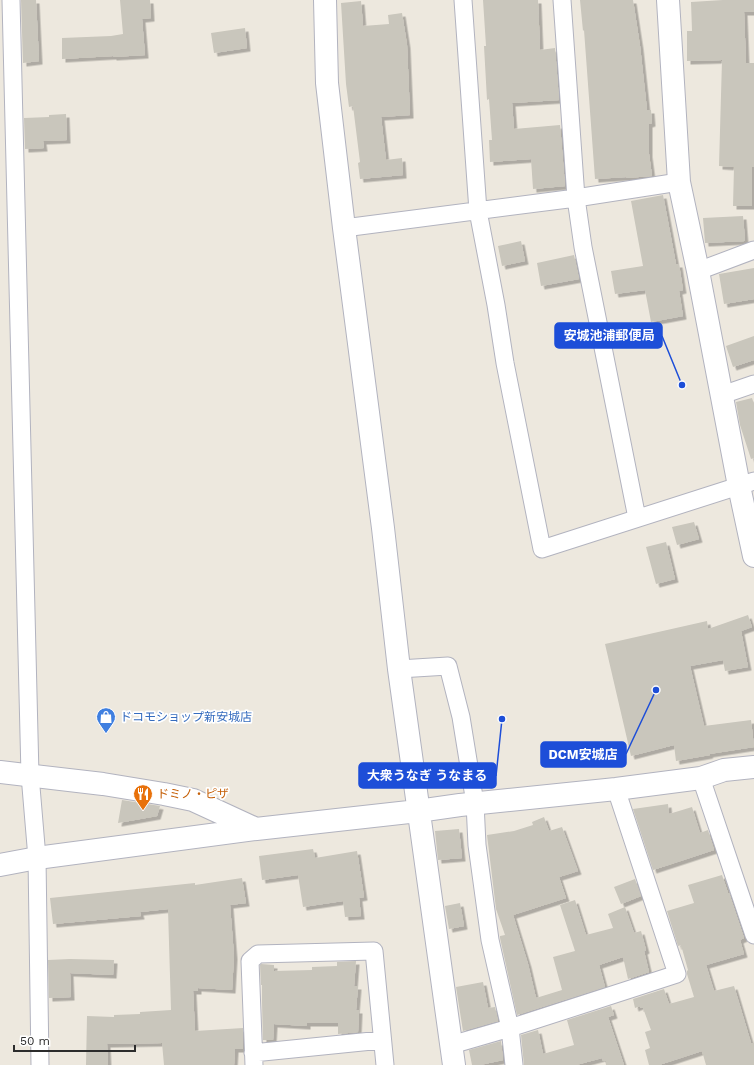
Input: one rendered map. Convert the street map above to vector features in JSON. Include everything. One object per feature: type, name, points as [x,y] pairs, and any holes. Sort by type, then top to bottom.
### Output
[{"type":"street","points":[[11,0],[30,775],[37,858],[40,1065]]},
{"type":"street","points":[[325,0],[327,83],[344,228],[399,669],[453,1055],[510,1028],[677,974],[616,789]]},
{"type":"street","points":[[463,0],[478,211],[505,363],[542,549],[747,483]]},
{"type":"street","points":[[562,0],[576,198],[583,247],[638,518]]},
{"type":"street","points":[[668,0],[679,182],[722,396],[747,483],[754,556]]},
{"type":"street","points":[[344,228],[576,198],[679,182]]},
{"type":"street","points":[[698,271],[754,250]]},
{"type":"street","points":[[722,396],[754,384]]},
{"type":"street","points":[[399,669],[448,666],[461,717],[475,803],[478,845],[490,940],[510,1028],[514,1065]]},
{"type":"street","points":[[0,865],[37,858],[256,829],[418,812],[475,803],[616,789],[701,778],[724,770],[754,767]]},
{"type":"street","points":[[0,772],[103,784],[193,800],[256,829]]},
{"type":"street","points":[[701,778],[754,935]]},
{"type":"street","points":[[382,1040],[253,1059],[250,961],[258,954],[374,951],[385,1065]]},
{"type":"building","points":[[21,0],[36,0],[39,61],[23,63]]},
{"type":"building","points":[[120,0],[150,0],[151,18],[142,19],[145,55],[62,59],[62,38],[111,36],[123,34]]},
{"type":"building","points":[[483,0],[538,0],[540,50],[555,48],[559,100],[512,103],[514,129],[560,125],[565,186],[533,189],[531,159],[490,162],[489,140],[492,140],[489,99],[487,100]]},
{"type":"building","points":[[580,0],[633,0],[647,110],[651,110],[652,123],[649,124],[649,154],[652,176],[595,179],[584,30],[583,31]]},
{"type":"building","points":[[754,0],[754,12],[744,12],[746,63],[754,63],[754,167],[752,167],[752,206],[733,206],[734,167],[719,166],[722,60],[687,61],[687,31],[692,31],[691,2]]},
{"type":"building","points":[[361,1],[363,26],[389,24],[388,15],[402,13],[407,45],[410,115],[381,117],[386,160],[402,158],[403,175],[360,179],[358,163],[360,162],[353,106],[349,107],[346,84],[341,3]]},
{"type":"building","points":[[245,28],[247,48],[214,53],[211,33]]},
{"type":"building","points":[[66,114],[67,140],[43,141],[44,148],[25,149],[24,118],[49,117],[49,115]]},
{"type":"building","points":[[663,195],[676,264],[679,264],[683,290],[679,291],[683,316],[651,322],[645,290],[615,294],[611,271],[643,266],[631,201]]},
{"type":"building","points":[[743,216],[745,241],[705,243],[703,218]]},
{"type":"building","points":[[521,241],[525,261],[502,266],[498,246]]},
{"type":"building","points":[[574,255],[579,279],[541,286],[537,263]]},
{"type":"building","points":[[754,268],[754,299],[724,304],[719,274]]},
{"type":"building","points":[[754,336],[754,360],[733,367],[726,346]]},
{"type":"building","points":[[752,398],[754,404],[754,458],[751,459],[740,425],[736,402]]},
{"type":"building","points":[[694,522],[699,539],[677,545],[672,527]]},
{"type":"building","points":[[666,542],[675,579],[656,584],[646,547]]},
{"type":"building","points":[[748,615],[752,627],[741,631],[748,667],[725,671],[723,660],[690,666],[704,726],[751,720],[754,747],[676,761],[674,745],[631,756],[605,644],[707,621],[708,629]]},
{"type":"building","points":[[122,800],[160,806],[157,816],[118,823]]},
{"type":"building","points":[[668,804],[669,814],[692,807],[700,833],[708,830],[714,850],[653,870],[633,809]]},
{"type":"building","points":[[544,817],[549,831],[562,827],[578,871],[559,877],[566,898],[513,915],[528,964],[536,998],[562,990],[553,957],[575,951],[560,905],[575,900],[586,935],[613,928],[608,914],[625,907],[634,933],[641,931],[646,950],[644,951],[649,972],[628,979],[623,957],[599,965],[605,987],[517,1015],[500,938],[500,936],[505,935],[496,909],[487,835],[514,831],[533,825],[532,822]]},
{"type":"building","points":[[459,829],[462,858],[438,860],[435,831]]},
{"type":"building","points":[[313,849],[315,858],[357,851],[364,897],[359,898],[361,916],[345,917],[343,901],[303,907],[298,875],[262,880],[259,856]]},
{"type":"building","points":[[722,875],[744,938],[740,940],[744,954],[706,965],[714,991],[734,986],[751,1043],[754,1043],[754,1065],[706,1065],[702,1051],[659,1065],[649,1065],[645,1050],[650,1048],[645,1032],[651,1030],[643,1008],[640,1008],[640,1006],[635,1008],[633,999],[664,989],[669,1004],[694,997],[687,974],[688,970],[681,945],[678,946],[667,911],[694,903],[688,885]]},
{"type":"building","points":[[242,878],[246,903],[230,905],[234,956],[232,990],[198,988],[198,991],[193,991],[195,1031],[243,1028],[243,1049],[235,1049],[234,1065],[164,1065],[162,1043],[107,1044],[108,1065],[86,1065],[87,1016],[114,1017],[114,1015],[140,1014],[140,1012],[171,1010],[168,909],[140,912],[141,916],[53,924],[50,898],[195,883],[195,885]]},
{"type":"building","points":[[635,879],[641,896],[621,904],[614,887]]},
{"type":"building","points":[[460,903],[464,926],[449,929],[445,906]]},
{"type":"building","points":[[48,960],[114,960],[113,975],[70,973],[71,997],[49,998]]},
{"type":"building","points":[[356,961],[354,986],[358,986],[356,1010],[359,1010],[358,1032],[338,1034],[338,1023],[307,1023],[307,1026],[274,1024],[273,1040],[263,1040],[261,964],[274,965],[274,971],[312,970],[312,967],[337,966],[337,962]]},
{"type":"building","points":[[483,982],[488,1008],[495,1007],[498,1021],[463,1031],[456,987]]},
{"type":"building","points":[[611,1006],[614,1015],[608,1017],[624,1065],[606,1065],[606,1061],[603,1061],[602,1058],[576,1065],[524,1065],[521,1035],[538,1030],[543,1054],[574,1045],[567,1020]]},
{"type":"building","points":[[501,1041],[503,1060],[480,1065],[472,1065],[469,1050]]},
{"type":"place","name":"安城池浦郵便局","points":[[682,385]]},
{"type":"place","name":"DCM安城店","points":[[656,690]]},
{"type":"place","name":"大衆うなぎ うなまる","points":[[502,719]]},
{"type":"place","name":"ドコモショップ新安城店","points":[[106,734]]},
{"type":"place","name":"ドミノ・ピザ","points":[[143,811]]}]
